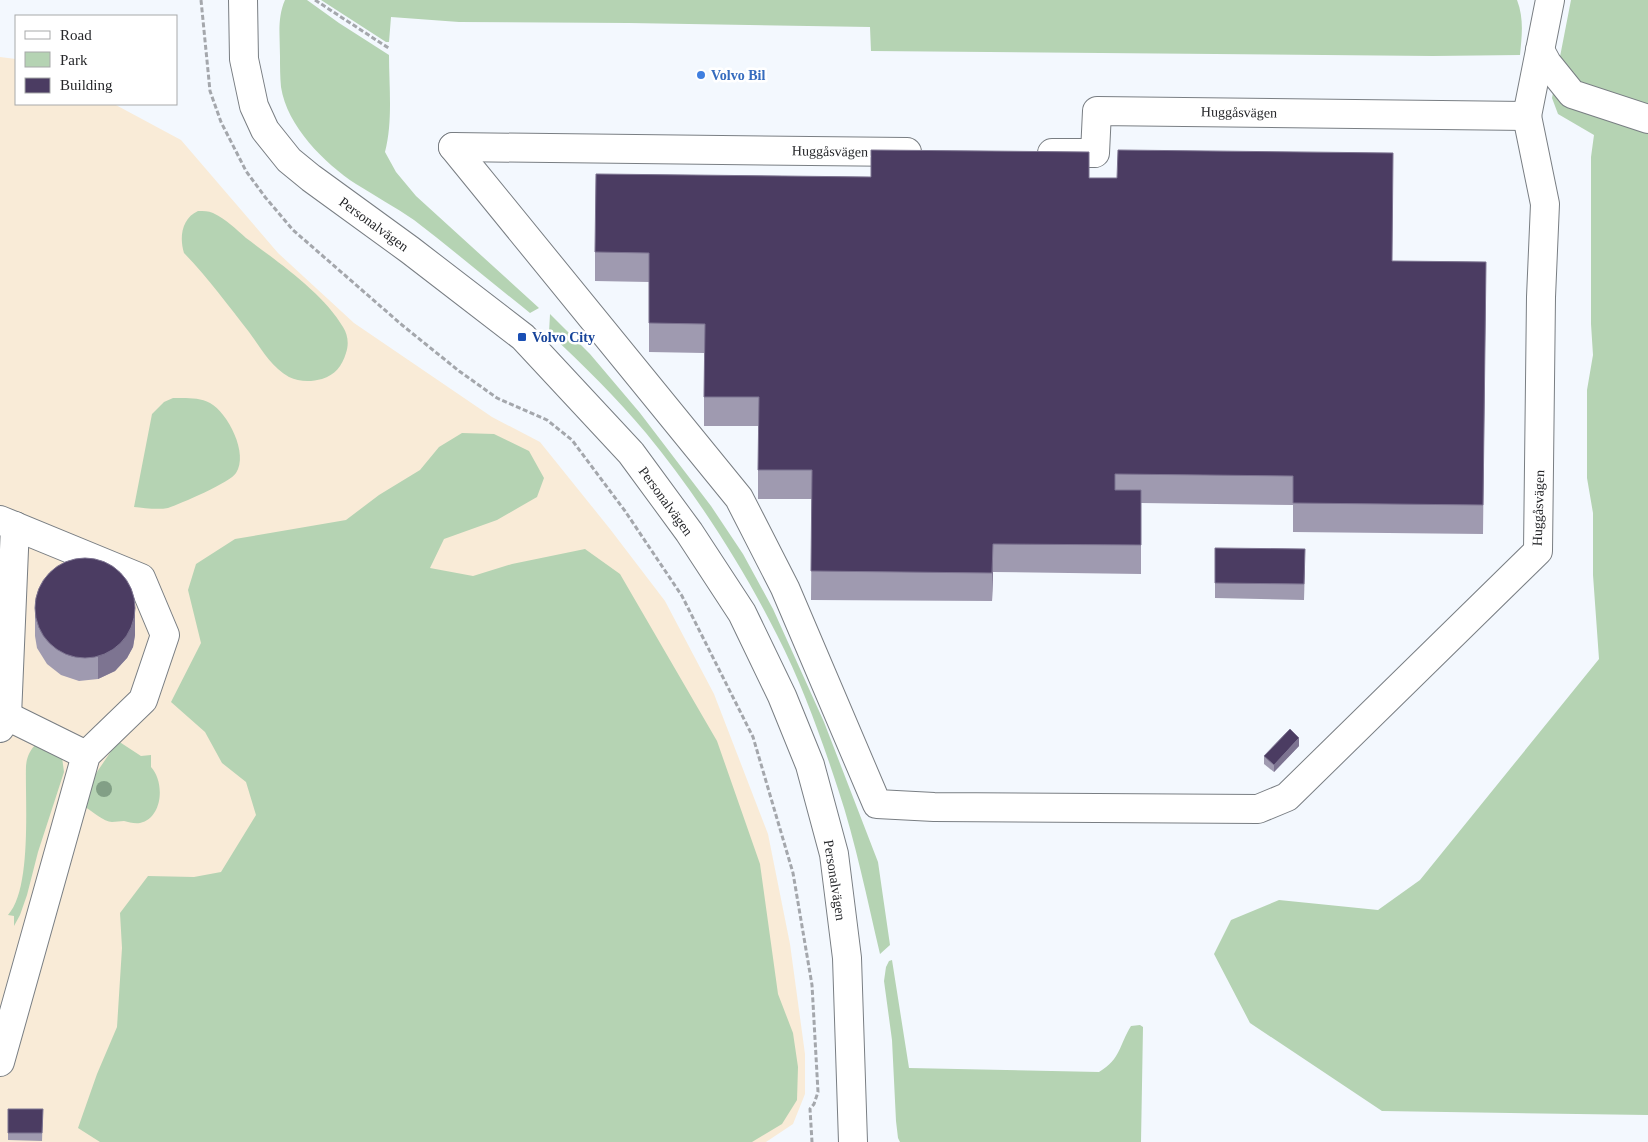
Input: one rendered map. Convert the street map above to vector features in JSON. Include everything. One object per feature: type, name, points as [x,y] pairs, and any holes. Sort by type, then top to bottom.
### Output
[{"type":"street","name":"Personalvägen","points":[[243,0],[244,59],[254,106],[266,130],[289,160],[523,337],[631,454],[690,532],[742,613],[782,696],[810,765],[834,854],[846,958],[853,1142]]},
{"type":"street","name":"Huggåsvägen","points":[[933,152],[453,148],[739,498],[785,588],[877,804],[934,807],[1258,808],[1287,797],[1538,551],[1545,204],[1527,116],[1550,0]]},
{"type":"street","points":[[1540,50],[1546,63],[1572,94],[1648,119]]},
{"type":"street","name":"Huggåsvägen","points":[[1030,153],[1095,153],[1097,111],[1527,116]]},
{"type":"street","points":[[0,1062],[86,755],[143,700],[165,635],[141,578],[8,523],[3,722],[86,755]]},
{"type":"path","points":[[201,0],[210,90],[221,122],[246,171],[266,197],[293,230],[402,325],[497,398],[547,420],[572,440],[625,511],[682,596],[753,737],[793,873],[812,985],[818,1092],[810,1109],[812,1142]]},
{"type":"path","points":[[315,0],[390,49]]},
{"type":"shaded area","points":[[0,57],[15,59],[15,105],[116,105],[181,140],[278,253],[354,323],[492,417],[540,442],[610,529],[665,601],[714,694],[768,834],[790,944],[805,1054],[805,1094],[793,1124],[766,1142],[0,1142]]},
{"type":"green space","points":[[285,0],[307,0],[389,55],[390,116],[385,152],[396,172],[416,196],[539,308],[530,313],[414,220],[344,175],[309,142],[291,116],[281,87],[280,28],[282,7]]},
{"type":"green space","points":[[321,0],[1517,0],[1521,13],[1522,34],[1520,55],[1433,56],[871,51],[870,27],[459,22],[391,17],[389,42],[386,42]]},
{"type":"green space","points":[[1571,0],[1648,0],[1648,1115],[1382,1111],[1250,1023],[1214,954],[1231,920],[1279,900],[1378,910],[1420,880],[1599,659],[1593,575],[1593,513],[1587,478],[1587,390],[1593,355],[1591,324],[1591,157],[1594,135],[1558,114],[1552,98]]},
{"type":"green space","points":[[198,211],[211,212],[227,221],[312,290],[335,315],[345,330],[348,343],[344,358],[334,372],[322,379],[301,381],[289,377],[276,368],[218,292],[184,253],[182,235],[185,223],[188,218]]},
{"type":"green space","points":[[550,314],[590,354],[640,413],[711,506],[743,554],[773,609],[824,722],[878,862],[890,945],[880,954],[856,850],[838,789],[811,711],[777,635],[749,582],[683,480],[635,420],[549,333]]},
{"type":"green space","points":[[173,398],[201,400],[217,408],[235,435],[240,455],[239,465],[236,473],[225,482],[174,506],[160,509],[134,507],[152,414],[164,402]]},
{"type":"green space","points":[[462,433],[494,434],[529,451],[544,478],[537,497],[497,520],[444,539],[430,568],[473,576],[512,564],[585,549],[620,574],[717,741],[760,864],[778,994],[793,1033],[798,1067],[797,1100],[782,1124],[752,1142],[100,1142],[78,1128],[97,1074],[117,1027],[122,948],[120,913],[148,876],[194,877],[221,872],[256,815],[246,782],[222,763],[205,732],[171,702],[201,643],[188,590],[196,564],[235,539],[346,520],[379,495],[420,470],[439,447]]},
{"type":"green space","points":[[118,741],[141,756],[151,755],[151,767],[158,781],[160,790],[157,807],[148,820],[140,823],[109,822],[85,807],[82,794]]},
{"type":"green space","points":[[37,743],[62,757],[64,772],[38,852],[27,895],[14,926],[14,916],[8,915],[16,903],[24,866],[26,844],[26,766],[29,753]]},
{"type":"green space","points":[[892,960],[909,1068],[1099,1072],[1116,1057],[1131,1026],[1140,1025],[1143,1027],[1141,1142],[900,1142],[896,1121],[892,1040],[884,981],[886,967],[889,961]]},
{"type":"building","points":[[871,150],[1089,152],[1089,178],[1117,178],[1118,150],[1393,153],[1392,261],[1486,262],[1483,505],[1293,503],[1293,476],[1115,474],[1115,490],[1141,490],[1141,545],[993,544],[992,573],[811,571],[812,470],[758,470],[759,397],[704,397],[705,324],[649,323],[649,253],[595,252],[596,174],[871,177]]},
{"type":"building","points":[[1215,548],[1305,549],[1304,584],[1215,583]]},
{"type":"building","points":[[85,558],[95,559],[113,566],[127,580],[134,598],[134,618],[127,636],[113,650],[95,657],[85,658],[75,657],[57,650],[43,636],[36,618],[35,608],[36,598],[43,580],[57,566],[75,559]]},
{"type":"building","points":[[1290,729],[1299,738],[1274,765],[1264,756]]},
{"type":"building","points":[[8,1109],[43,1109],[42,1133],[8,1133]]},
{"type":"place","name":"Volvo Bil","points":[[701,75]]},
{"type":"place","name":"Volvo City","points":[[522,337]]}]
